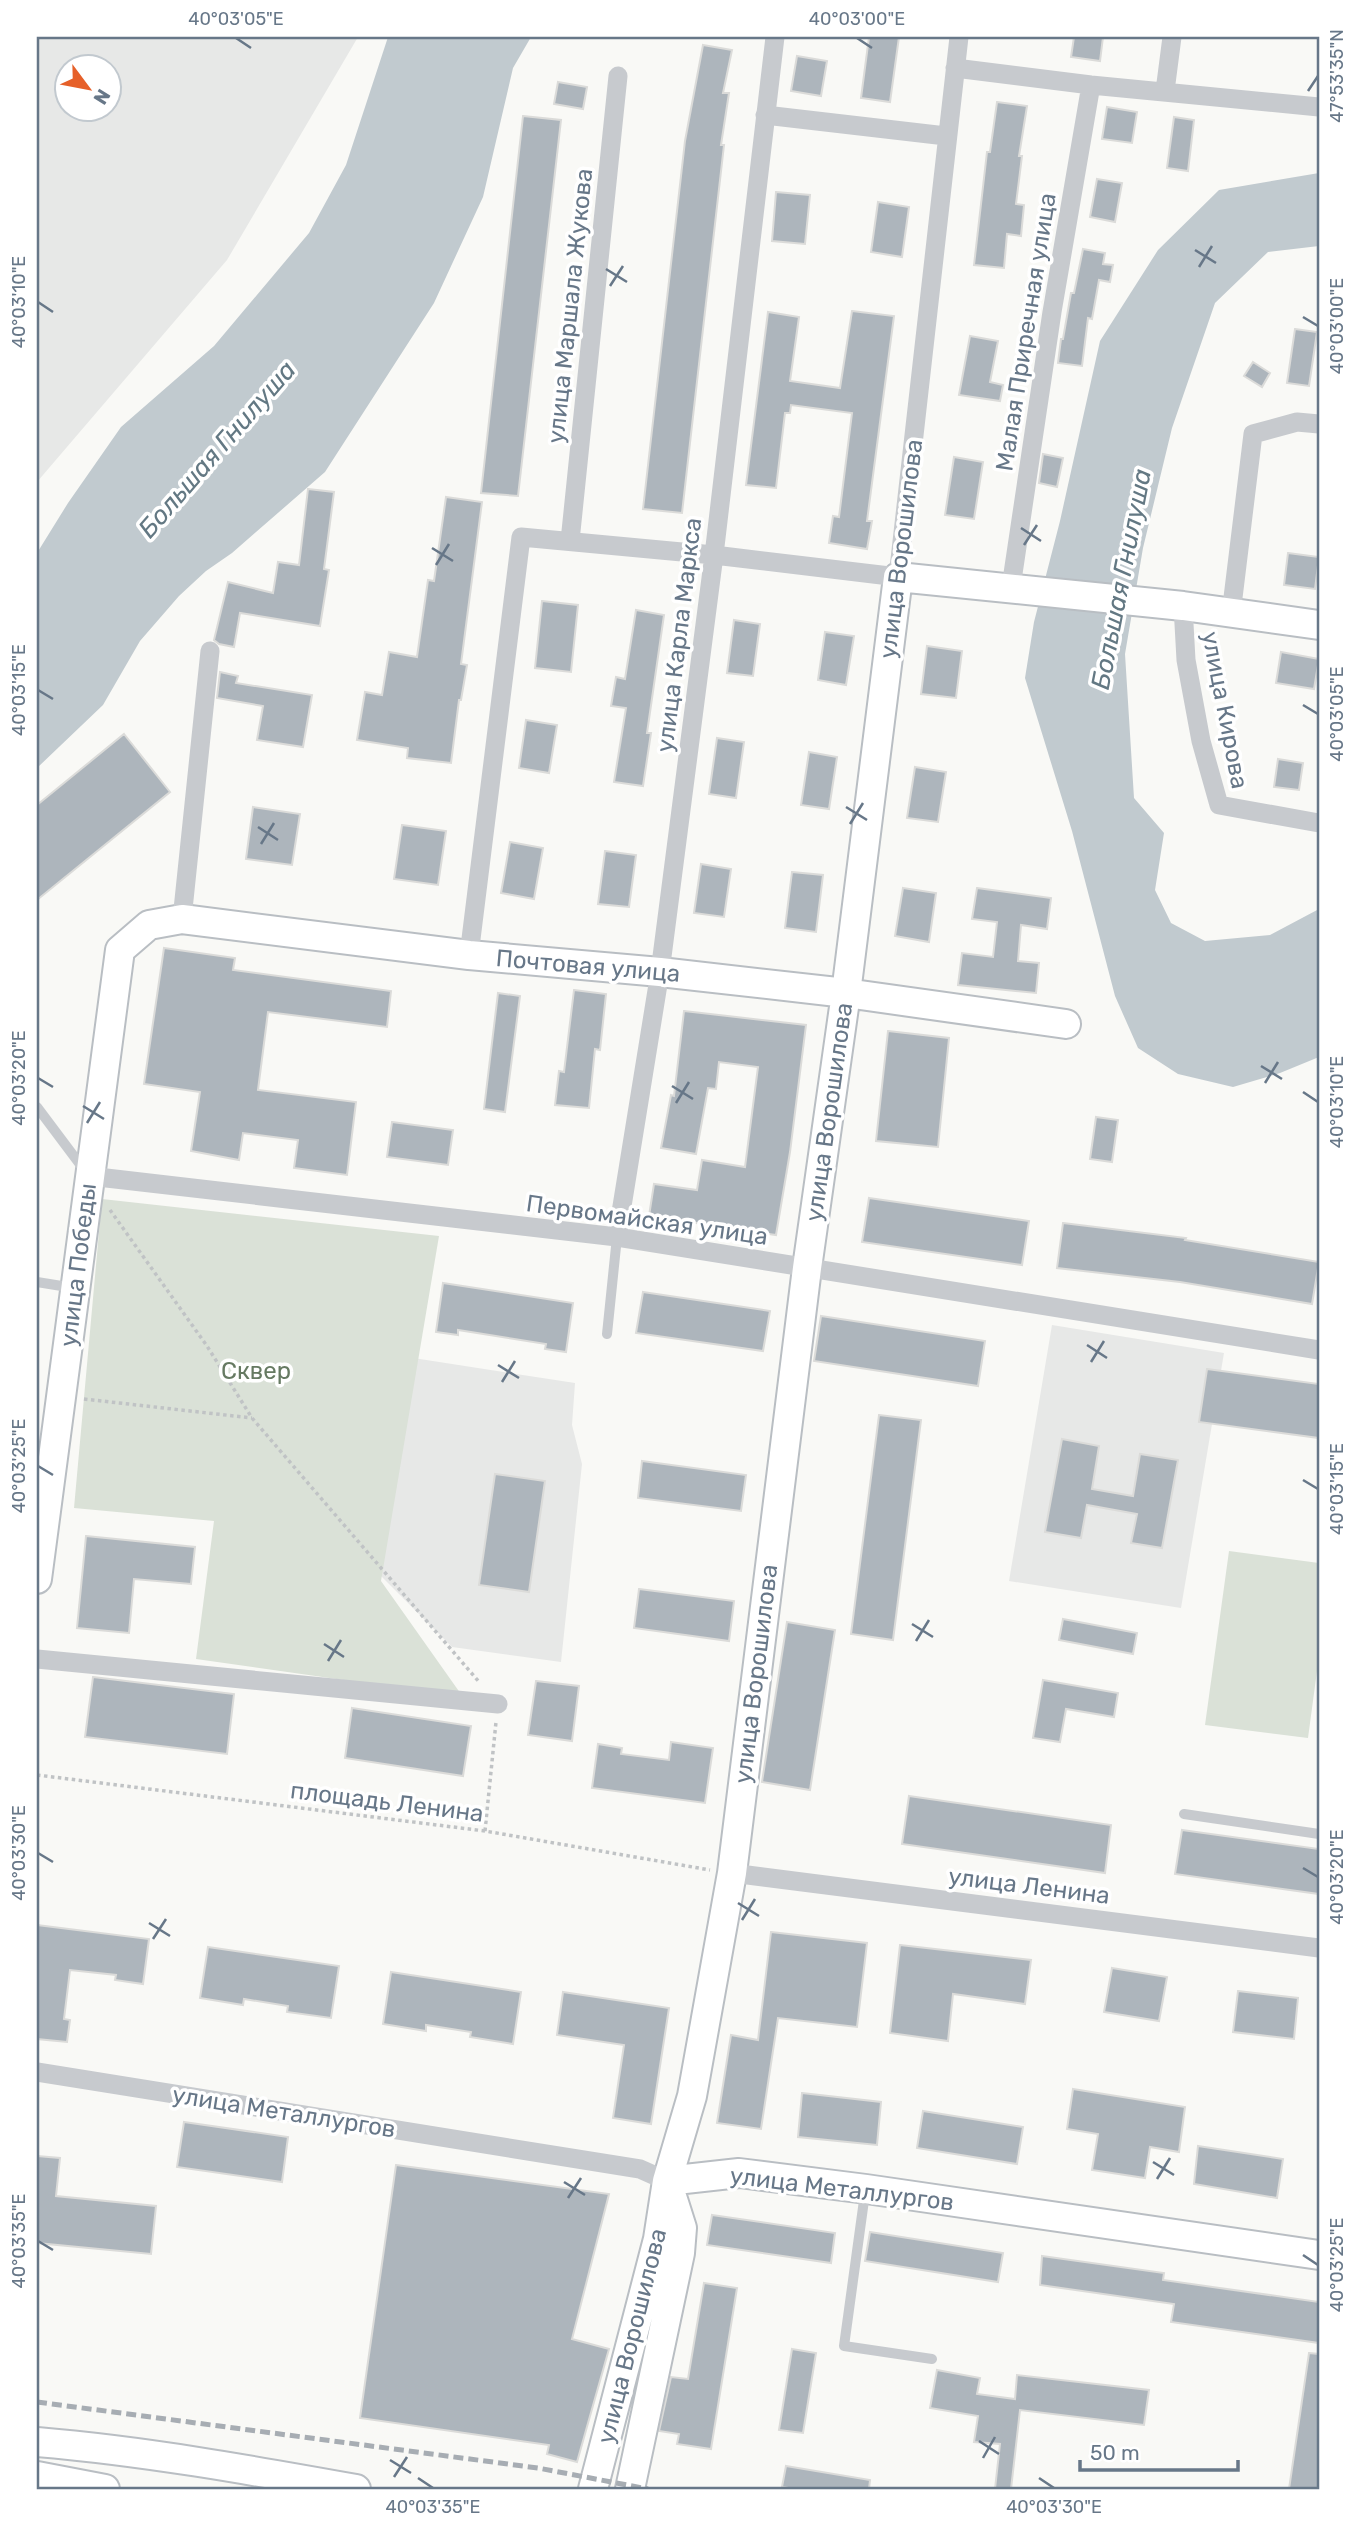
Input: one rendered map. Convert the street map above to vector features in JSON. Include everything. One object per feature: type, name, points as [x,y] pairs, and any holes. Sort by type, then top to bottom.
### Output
[{"type":"main road","points":[[898,577],[1183,606],[1319,625]]},
{"type":"main road","name":"улица Ворошилова","points":[[593,2489],[658,2239],[667,2182],[692,2096],[732,1873],[807,1268],[846,993],[898,577]]},
{"type":"main road","name":"Почтовая улица","points":[[120,950],[149,925],[182,919],[469,956],[660,972],[846,993],[1066,1024]]},
{"type":"main road","name":"улица Победы","points":[[37,1579],[120,950]]},
{"type":"main road","name":"улица Металлургов","points":[[667,2182],[739,2173],[1319,2255]]},
{"type":"main road","name":"улица Ворошилова","points":[[630,2489],[680,2253],[682,2228],[667,2182]]},
{"type":"main road","points":[[37,2442],[101,2447],[180,2458],[356,2489]]},
{"type":"main road","points":[[37,2476],[105,2489]]},
{"type":"street","name":"улица Карла Маркса","points":[[617,1237],[660,972],[714,555],[775,37]]},
{"type":"street","name":"улица Ворошилова","points":[[898,577],[959,37]]},
{"type":"street","points":[[1165,91],[1172,37]]},
{"type":"street","points":[[955,68],[1091,85],[1319,107]]},
{"type":"street","name":"улица Маршала Жукова","points":[[570,541],[618,76]]},
{"type":"street","name":"Малая Приречная улица","points":[[1023,589],[1052,312],[1091,85]]},
{"type":"street","points":[[765,115],[946,136]]},
{"type":"street","points":[[1231,614],[1253,434],[1297,422],[1319,425]]},
{"type":"street","points":[[469,956],[522,537],[714,555],[898,577]]},
{"type":"street","name":"улица Кирова","points":[[1183,606],[1186,660],[1201,741],[1219,806],[1319,823]]},
{"type":"street","points":[[182,919],[210,651]]},
{"type":"street","name":"Первомайская улица","points":[[89,1176],[617,1237],[1319,1350]]},
{"type":"street","points":[[37,1659],[498,1704]]},
{"type":"street","name":"улица Ленина","points":[[732,1873],[1319,1948]]},
{"type":"street","name":"улица Металлургов","points":[[37,2073],[640,2169],[667,2182]]},
{"type":"lane","points":[[37,1107],[89,1176]]},
{"type":"lane","points":[[607,1334],[617,1237]]},
{"type":"lane","points":[[37,1282],[74,1288]]},
{"type":"lane","points":[[1184,1815],[1319,1834]]},
{"type":"lane","points":[[866,2189],[844,2346],[932,2359]]},
{"type":"path","points":[[110,1210],[207,1346],[252,1418],[498,1704],[485,1832]]},
{"type":"path","points":[[61,1396],[252,1418]]},
{"type":"path","name":"площадь Ленина","points":[[37,1775],[485,1832],[732,1873]]},
{"type":"shaded area","points":[[37,37],[358,37],[227,260],[37,482]]},
{"type":"shaded area","points":[[1052,1325],[1224,1353],[1181,1608],[1009,1581]]},
{"type":"shaded area","points":[[407,1357],[575,1383],[572,1425],[582,1464],[561,1662],[452,1647],[375,1570]]},
{"type":"green space","name":"Сквер","points":[[102,1199],[439,1236],[381,1581],[463,1697],[196,1659],[214,1521],[74,1508]]},
{"type":"green space","points":[[1229,1551],[1319,1563],[1319,1656],[1308,1738],[1205,1725]]},
{"type":"water","name":"Большая Гнилуша","points":[[388,37],[531,37],[513,68],[483,197],[434,303],[325,472],[179,596],[140,641],[103,705],[37,768],[37,553],[121,427],[214,346],[309,233],[346,165]]},
{"type":"water","name":"Большая Гнилуша","points":[[1319,173],[1319,246],[1268,252],[1215,303],[1172,428],[1143,548],[1125,654],[1134,798],[1164,833],[1155,890],[1171,923],[1205,941],[1270,935],[1319,909],[1319,1057],[1280,1073],[1233,1087],[1178,1074],[1138,1048],[1115,996],[1072,831],[1025,678],[1034,622],[1060,521],[1100,341],[1158,250],[1219,190]]},
{"type":"building","points":[[869,37],[899,37],[890,102],[861,98]]},
{"type":"building","points":[[1074,37],[1103,37],[1100,61],[1071,57]]},
{"type":"building","points":[[703,45],[732,50],[723,93],[729,93],[721,145],[724,145],[682,513],[643,509],[685,141]]},
{"type":"building","points":[[797,56],[827,61],[821,96],[791,91]]},
{"type":"building","points":[[558,82],[587,87],[583,109],[554,104]]},
{"type":"building","points":[[997,102],[1027,106],[1019,156],[1022,156],[1016,204],[1024,205],[1021,236],[1007,234],[1004,268],[974,265],[987,152],[990,152]]},
{"type":"building","points":[[1107,107],[1137,112],[1132,143],[1102,139]]},
{"type":"building","points":[[523,116],[561,120],[518,496],[481,493]]},
{"type":"building","points":[[1174,117],[1194,120],[1188,171],[1167,168]]},
{"type":"building","points":[[1097,179],[1122,183],[1115,222],[1090,217]]},
{"type":"building","points":[[776,192],[810,195],[805,244],[772,241]]},
{"type":"building","points":[[878,202],[909,207],[902,257],[871,252]]},
{"type":"building","points":[[1083,249],[1105,253],[1103,264],[1113,265],[1110,282],[1099,280],[1092,319],[1088,318],[1082,366],[1058,363],[1071,293],[1074,293]]},
{"type":"building","points":[[852,311],[894,316],[867,521],[872,521],[867,549],[829,543],[833,516],[839,517],[852,413],[791,405],[790,413],[785,413],[776,488],[746,485],[768,312],[799,317],[790,381],[840,388]]},
{"type":"building","points":[[1295,329],[1317,332],[1309,386],[1287,383]]},
{"type":"building","points":[[970,336],[998,341],[990,382],[1003,385],[1000,401],[959,395]]},
{"type":"building","points":[[1253,362],[1270,373],[1262,387],[1244,376]]},
{"type":"building","points":[[1043,454],[1063,458],[1057,487],[1039,483]]},
{"type":"building","points":[[954,457],[983,462],[974,519],[945,515]]},
{"type":"building","points":[[308,489],[334,492],[324,569],[329,570],[320,626],[240,613],[234,647],[219,644],[214,640],[228,582],[273,593],[278,562],[299,565]]},
{"type":"building","points":[[446,497],[482,502],[461,664],[467,665],[459,700],[451,763],[407,758],[408,748],[357,740],[365,692],[382,695],[389,652],[417,657],[428,580],[434,581]]},
{"type":"building","points":[[1288,553],[1319,557],[1315,589],[1284,585]]},
{"type":"building","points":[[542,601],[578,605],[571,672],[535,668]]},
{"type":"building","points":[[636,610],[664,615],[647,733],[651,733],[643,786],[614,782],[626,708],[611,706],[616,677],[625,679]]},
{"type":"building","points":[[734,620],[760,624],[753,676],[727,673]]},
{"type":"building","points":[[825,632],[854,636],[846,685],[818,680]]},
{"type":"building","points":[[927,646],[962,651],[956,698],[921,694]]},
{"type":"building","points":[[1281,652],[1319,659],[1314,689],[1276,683]]},
{"type":"building","points":[[220,672],[238,676],[236,683],[312,695],[303,747],[257,740],[263,706],[217,698]]},
{"type":"building","points":[[526,720],[557,725],[549,773],[519,768]]},
{"type":"building","points":[[124,734],[170,792],[37,900],[37,805]]},
{"type":"building","points":[[717,738],[744,742],[736,798],[709,794]]},
{"type":"building","points":[[809,752],[837,757],[829,809],[801,805]]},
{"type":"building","points":[[1278,759],[1303,763],[1299,790],[1274,787]]},
{"type":"building","points":[[915,767],[946,772],[938,822],[907,818]]},
{"type":"building","points":[[253,807],[300,814],[292,865],[246,859]]},
{"type":"building","points":[[402,825],[446,831],[438,885],[394,879]]},
{"type":"building","points":[[510,842],[543,848],[534,899],[501,893]]},
{"type":"building","points":[[605,851],[636,855],[629,907],[598,904]]},
{"type":"building","points":[[701,864],[731,869],[724,917],[694,913]]},
{"type":"building","points":[[792,872],[823,875],[816,932],[785,928]]},
{"type":"building","points":[[903,888],[936,893],[929,942],[895,936]]},
{"type":"building","points":[[977,888],[1051,898],[1047,929],[1021,925],[1018,961],[1039,963],[1036,993],[958,985],[962,953],[993,957],[997,922],[972,919]]},
{"type":"building","points":[[164,948],[235,958],[233,970],[391,991],[387,1027],[268,1012],[258,1090],[356,1102],[347,1175],[294,1168],[298,1140],[243,1133],[239,1160],[191,1151],[200,1092],[144,1084]]},
{"type":"building","points":[[574,990],[606,994],[600,1050],[595,1049],[589,1108],[555,1105],[559,1071],[564,1072]]},
{"type":"building","points":[[498,993],[520,996],[505,1112],[484,1109]]},
{"type":"building","points":[[684,1011],[806,1025],[790,1152],[776,1235],[649,1216],[654,1184],[697,1190],[702,1160],[745,1167],[758,1067],[719,1062],[716,1089],[708,1088],[696,1154],[661,1148],[671,1095],[674,1096]]},
{"type":"building","points":[[888,1031],[949,1038],[938,1147],[876,1141]]},
{"type":"building","points":[[1096,1117],[1118,1120],[1112,1162],[1090,1159]]},
{"type":"building","points":[[392,1122],[453,1130],[448,1165],[387,1157]]},
{"type":"building","points":[[869,1198],[1029,1221],[1022,1265],[862,1242]]},
{"type":"building","points":[[1063,1223],[1186,1238],[1185,1240],[1319,1262],[1312,1304],[1180,1282],[1057,1268]]},
{"type":"building","points":[[443,1283],[573,1303],[566,1352],[545,1349],[546,1344],[458,1330],[458,1335],[436,1332]]},
{"type":"building","points":[[643,1292],[770,1311],[763,1351],[636,1333]]},
{"type":"building","points":[[821,1316],[985,1341],[978,1386],[814,1361]]},
{"type":"building","points":[[1207,1369],[1319,1384],[1319,1438],[1199,1422]]},
{"type":"building","points":[[879,1415],[921,1420],[893,1640],[851,1634]]},
{"type":"building","points":[[1062,1439],[1099,1446],[1092,1489],[1133,1496],[1140,1454],[1178,1460],[1162,1548],[1131,1543],[1137,1514],[1087,1505],[1081,1538],[1045,1532]]},
{"type":"building","points":[[642,1461],[746,1475],[741,1511],[638,1498]]},
{"type":"building","points":[[495,1474],[545,1481],[529,1592],[479,1585]]},
{"type":"building","points":[[86,1536],[195,1547],[191,1584],[134,1579],[129,1633],[77,1628]]},
{"type":"building","points":[[639,1589],[734,1601],[729,1641],[634,1628]]},
{"type":"building","points":[[1063,1619],[1137,1633],[1133,1654],[1059,1640]]},
{"type":"building","points":[[787,1622],[835,1630],[810,1790],[762,1782]]},
{"type":"building","points":[[93,1677],[234,1694],[227,1754],[85,1737]]},
{"type":"building","points":[[1043,1680],[1118,1693],[1114,1717],[1066,1709],[1060,1742],[1033,1738]]},
{"type":"building","points":[[536,1681],[579,1686],[572,1741],[528,1735]]},
{"type":"building","points":[[352,1708],[471,1726],[463,1776],[345,1758]]},
{"type":"building","points":[[671,1742],[713,1748],[705,1803],[592,1788],[598,1744],[622,1748],[621,1754],[669,1760]]},
{"type":"building","points":[[909,1796],[1111,1825],[1105,1873],[902,1844]]},
{"type":"building","points":[[1182,1830],[1319,1849],[1319,1894],[1175,1874]]},
{"type":"building","points":[[37,1925],[149,1939],[143,1984],[115,1980],[116,1975],[70,1970],[64,2019],[70,2020],[67,2042],[37,2039]]},
{"type":"building","points":[[771,1932],[867,1943],[857,2027],[778,2018],[761,2129],[717,2123],[731,2035],[758,2040]]},
{"type":"building","points":[[900,1945],[1031,1960],[1025,2004],[953,1994],[948,2041],[890,2033]]},
{"type":"building","points":[[208,1947],[339,1966],[331,2018],[287,2012],[288,2006],[244,1999],[243,2005],[200,1998]]},
{"type":"building","points":[[1112,1968],[1167,1977],[1159,2021],[1104,2012]]},
{"type":"building","points":[[391,1972],[521,1992],[513,2044],[470,2037],[471,2032],[426,2025],[426,2031],[383,2024]]},
{"type":"building","points":[[1238,1991],[1298,1998],[1294,2039],[1233,2032]]},
{"type":"building","points":[[563,1992],[669,2008],[651,2124],[613,2118],[624,2045],[557,2035]]},
{"type":"building","points":[[1073,2089],[1185,2107],[1179,2152],[1150,2147],[1145,2178],[1092,2170],[1098,2134],[1067,2129]]},
{"type":"building","points":[[802,2093],[881,2102],[877,2145],[798,2137]]},
{"type":"building","points":[[923,2111],[1023,2127],[1017,2164],[917,2148]]},
{"type":"building","points":[[184,2122],[288,2137],[282,2182],[177,2167]]},
{"type":"building","points":[[1198,2146],[1283,2159],[1277,2198],[1194,2184]]},
{"type":"building","points":[[37,2156],[60,2158],[56,2196],[156,2206],[151,2254],[37,2243]]},
{"type":"building","points":[[396,2165],[609,2194],[572,2339],[609,2349],[577,2462],[547,2454],[549,2445],[360,2418]]},
{"type":"building","points":[[712,2215],[835,2233],[831,2263],[707,2245]]},
{"type":"building","points":[[870,2232],[1003,2253],[998,2282],[865,2261]]},
{"type":"building","points":[[1042,2256],[1164,2273],[1163,2280],[1319,2302],[1319,2343],[1171,2322],[1174,2304],[1040,2285]]},
{"type":"building","points":[[704,2283],[737,2288],[711,2449],[677,2444],[679,2434],[659,2431],[671,2377],[688,2379]]},
{"type":"building","points":[[792,2349],[816,2353],[803,2433],[779,2430]]},
{"type":"building","points":[[1309,2353],[1319,2354],[1319,2489],[1289,2489]]},
{"type":"building","points":[[937,2370],[980,2378],[977,2394],[1015,2399],[1017,2375],[1149,2390],[1144,2425],[1020,2410],[1011,2489],[995,2489],[1000,2444],[974,2442],[978,2416],[930,2408]]},
{"type":"building","points":[[786,2466],[870,2480],[869,2489],[782,2487]]},
{"type":"railway","points":[[37,2402],[538,2468],[648,2489]]}]
